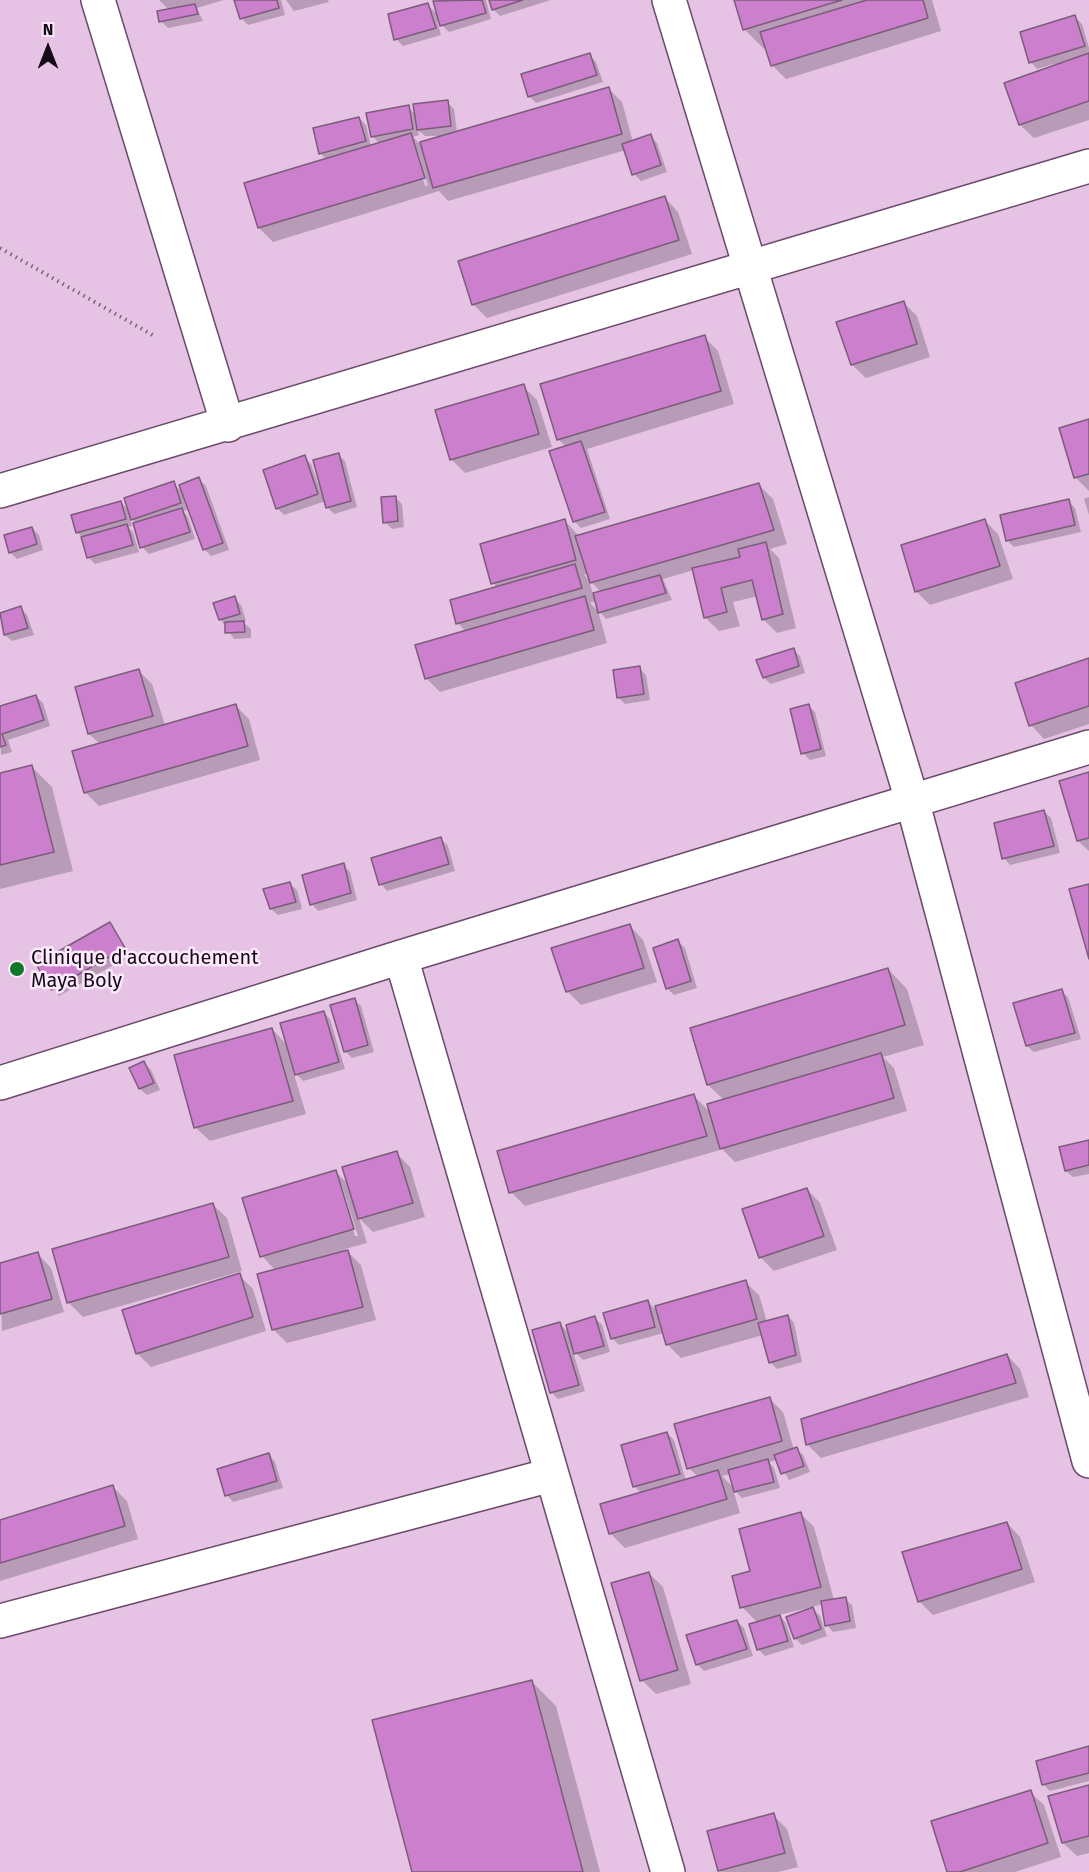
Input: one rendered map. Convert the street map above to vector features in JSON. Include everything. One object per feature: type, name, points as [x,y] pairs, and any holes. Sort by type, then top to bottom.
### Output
[{"type":"street","points":[[98,0],[228,425]]},
{"type":"street","points":[[669,0],[912,800],[1089,1461]]},
{"type":"street","points":[[0,492],[752,269],[1089,166]]},
{"type":"street","points":[[0,1083],[401,957],[1089,747]]},
{"type":"street","points":[[401,957],[668,1872]]},
{"type":"street","points":[[0,1621],[551,1475]]},
{"type":"path","points":[[0,248],[211,368]]},
{"type":"building","points":[[234,0],[277,0],[279,8],[240,19]]},
{"type":"building","points":[[482,0],[486,13],[440,26],[433,1]]},
{"type":"building","points":[[489,0],[523,0],[492,10]]},
{"type":"building","points":[[734,0],[842,0],[743,30]]},
{"type":"building","points":[[867,0],[923,0],[928,18],[771,66],[760,32]]},
{"type":"building","points":[[428,3],[436,28],[394,40],[388,14]]},
{"type":"building","points":[[195,4],[198,14],[159,22],[157,11]]},
{"type":"building","points":[[1075,15],[1085,46],[1029,63],[1020,32]]},
{"type":"building","points":[[590,53],[597,75],[528,97],[521,74]]},
{"type":"building","points":[[1089,53],[1089,101],[1019,125],[1004,83]]},
{"type":"building","points":[[609,87],[622,134],[433,188],[420,142]]},
{"type":"building","points":[[448,100],[451,126],[417,130],[413,104]]},
{"type":"building","points":[[409,105],[413,129],[371,137],[366,113]]},
{"type":"building","points":[[359,117],[366,141],[319,154],[313,128]]},
{"type":"building","points":[[411,133],[425,178],[258,228],[244,183]]},
{"type":"building","points":[[651,134],[661,165],[632,175],[622,144]]},
{"type":"building","points":[[665,196],[679,240],[472,305],[458,261]]},
{"type":"building","points":[[904,301],[917,344],[851,365],[836,322]]},
{"type":"building","points":[[705,335],[721,391],[557,440],[540,384]]},
{"type":"building","points":[[524,384],[539,434],[450,460],[435,410]]},
{"type":"building","points":[[1089,419],[1089,474],[1074,478],[1059,428]]},
{"type":"building","points":[[581,441],[605,512],[573,522],[549,451]]},
{"type":"building","points":[[339,453],[351,501],[326,508],[313,460]]},
{"type":"building","points":[[305,455],[318,494],[276,509],[263,470]]},
{"type":"building","points":[[199,477],[223,543],[203,550],[179,485]]},
{"type":"building","points":[[174,481],[181,503],[131,520],[124,498]]},
{"type":"building","points":[[759,483],[774,530],[590,583],[575,536]]},
{"type":"building","points":[[396,496],[398,521],[383,523],[381,497]]},
{"type":"building","points":[[1069,499],[1075,525],[1006,541],[1000,515]]},
{"type":"building","points":[[121,501],[126,519],[76,533],[71,515]]},
{"type":"building","points":[[182,508],[190,532],[140,548],[133,523]]},
{"type":"building","points":[[565,519],[576,560],[491,584],[480,544]]},
{"type":"building","points":[[985,519],[1000,566],[915,592],[901,545]]},
{"type":"building","points":[[127,524],[133,545],[87,558],[81,537]]},
{"type":"building","points":[[32,527],[37,544],[9,553],[4,535]]},
{"type":"building","points":[[766,542],[783,614],[762,620],[752,580],[721,588],[727,612],[704,618],[692,568],[740,557],[738,549]]},
{"type":"building","points":[[575,564],[582,588],[456,624],[450,600]]},
{"type":"building","points":[[660,575],[666,593],[598,613],[593,593]]},
{"type":"building","points":[[235,596],[240,614],[219,620],[213,603]]},
{"type":"building","points":[[585,596],[594,630],[425,679],[415,645]]},
{"type":"building","points":[[21,606],[28,628],[4,635],[0,613]]},
{"type":"building","points":[[244,621],[245,632],[225,633],[225,622]]},
{"type":"building","points":[[794,648],[799,666],[763,678],[756,660]]},
{"type":"building","points":[[1089,658],[1089,706],[1029,726],[1015,683]]},
{"type":"building","points":[[640,666],[644,694],[617,698],[613,670]]},
{"type":"building","points":[[139,669],[153,716],[88,734],[75,687]]},
{"type":"building","points":[[36,695],[44,720],[2,734],[6,745],[0,747],[0,706]]},
{"type":"building","points":[[236,704],[248,746],[84,793],[72,751]]},
{"type":"building","points":[[809,704],[821,749],[801,754],[790,709]]},
{"type":"building","points":[[32,765],[54,852],[0,865],[0,773]]},
{"type":"building","points":[[1089,772],[1089,838],[1077,841],[1059,781]]},
{"type":"building","points":[[1044,810],[1054,846],[1002,859],[994,823]]},
{"type":"building","points":[[441,837],[449,864],[379,885],[371,858]]},
{"type":"building","points":[[344,863],[351,893],[310,905],[302,875]]},
{"type":"building","points":[[290,882],[296,902],[270,909],[263,889]]},
{"type":"building","points":[[1089,884],[1089,959],[1069,889]]},
{"type":"building","points":[[110,922],[125,948],[51,990],[36,964]]},
{"type":"building","points":[[630,924],[644,968],[566,992],[551,948]]},
{"type":"building","points":[[678,939],[691,981],[666,989],[653,948]]},
{"type":"building","points":[[888,968],[905,1025],[707,1085],[690,1028]]},
{"type":"building","points":[[1062,989],[1075,1033],[1026,1046],[1013,1003]]},
{"type":"building","points":[[355,998],[368,1045],[344,1052],[330,1005]]},
{"type":"building","points":[[324,1011],[339,1062],[295,1075],[280,1023]]},
{"type":"building","points":[[272,1028],[293,1101],[194,1128],[174,1055]]},
{"type":"building","points":[[881,1053],[894,1098],[720,1149],[707,1104]]},
{"type":"building","points":[[144,1061],[154,1083],[139,1089],[129,1068]]},
{"type":"building","points":[[694,1094],[707,1136],[509,1193],[497,1151]]},
{"type":"building","points":[[1089,1140],[1089,1165],[1065,1171],[1059,1147]]},
{"type":"building","points":[[397,1151],[413,1203],[358,1219],[342,1167]]},
{"type":"building","points":[[336,1170],[354,1229],[260,1257],[242,1198]]},
{"type":"building","points":[[807,1188],[824,1236],[759,1258],[742,1209]]},
{"type":"building","points":[[213,1203],[229,1257],[67,1303],[52,1249]]},
{"type":"building","points":[[348,1250],[363,1307],[272,1330],[257,1274]]},
{"type":"building","points":[[38,1252],[52,1299],[0,1314],[0,1263]]},
{"type":"building","points":[[240,1273],[253,1317],[136,1354],[122,1310]]},
{"type":"building","points":[[746,1280],[757,1319],[666,1345],[655,1306]]},
{"type":"building","points":[[648,1300],[655,1327],[611,1339],[603,1313]]},
{"type":"building","points":[[788,1315],[796,1355],[769,1363],[758,1323]]},
{"type":"building","points":[[595,1316],[604,1346],[574,1354],[566,1325]]},
{"type":"building","points":[[560,1322],[579,1385],[550,1393],[532,1330]]},
{"type":"building","points":[[1007,1354],[1016,1383],[806,1445],[801,1419]]},
{"type":"building","points":[[770,1397],[782,1441],[687,1469],[674,1424]]},
{"type":"building","points":[[667,1432],[680,1474],[633,1487],[621,1445]]},
{"type":"building","points":[[797,1447],[804,1466],[781,1474],[774,1455]]},
{"type":"building","points":[[269,1453],[277,1481],[225,1496],[217,1469]]},
{"type":"building","points":[[768,1459],[774,1482],[734,1492],[728,1470]]},
{"type":"building","points":[[718,1470],[727,1499],[609,1534],[600,1504]]},
{"type":"building","points":[[113,1485],[125,1526],[0,1563],[0,1520]]},
{"type":"building","points":[[801,1512],[821,1587],[740,1608],[732,1576],[750,1571],[739,1529]]},
{"type":"building","points":[[1007,1522],[1022,1569],[918,1602],[902,1552]]},
{"type":"building","points":[[649,1572],[678,1670],[640,1681],[611,1583]]},
{"type":"building","points":[[846,1597],[850,1621],[825,1626],[821,1601]]},
{"type":"building","points":[[813,1607],[821,1629],[794,1639],[786,1617]]},
{"type":"building","points":[[780,1615],[788,1641],[757,1650],[749,1624]]},
{"type":"building","points":[[737,1620],[747,1649],[696,1665],[686,1635]]},
{"type":"building","points":[[532,1680],[583,1872],[412,1872],[372,1720]]},
{"type":"building","points":[[1089,1746],[1089,1773],[1042,1785],[1036,1761]]},
{"type":"building","points":[[1089,1785],[1089,1836],[1062,1843],[1048,1796]]},
{"type":"building","points":[[1031,1790],[1048,1843],[960,1872],[947,1872],[931,1821]]},
{"type":"building","points":[[774,1813],[785,1853],[718,1871],[707,1831]]},
{"type":"place","name":"Clinique d'accouchement Maya Boly","points":[[17,969]]}]
